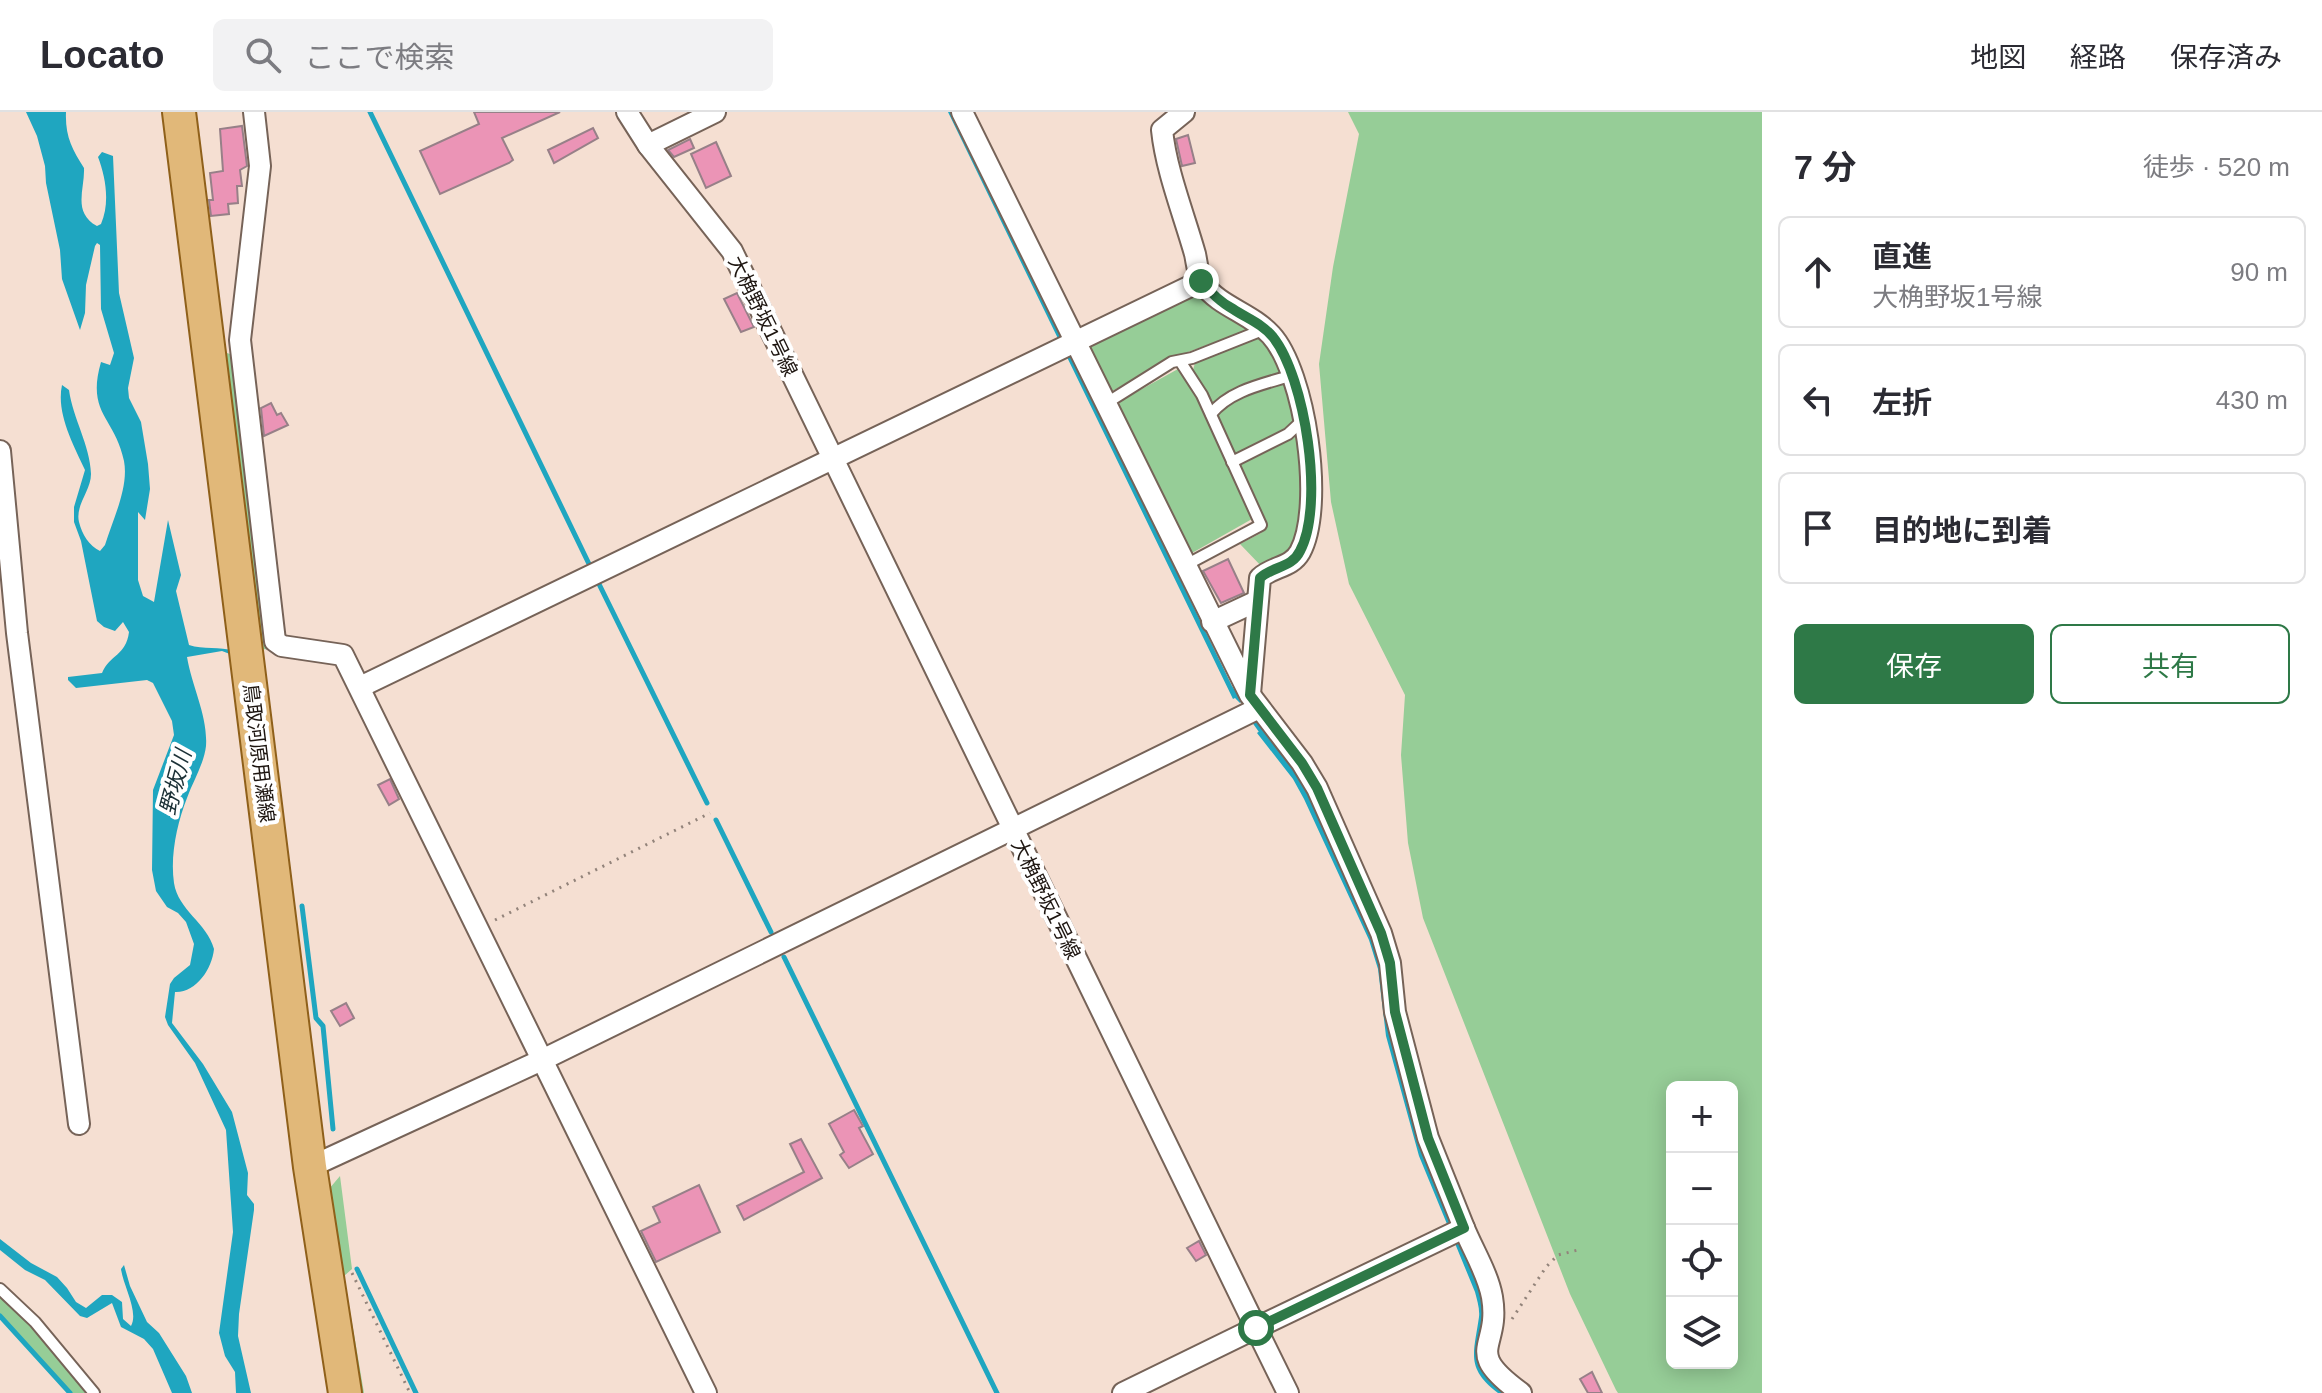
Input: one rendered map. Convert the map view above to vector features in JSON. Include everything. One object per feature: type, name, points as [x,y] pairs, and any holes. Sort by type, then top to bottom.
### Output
[{"type":"main road","name":"鳥取河原用瀬線","points":[[183,114],[310,1167],[345,1393]]},
{"type":"street","points":[[254,112],[260,166],[240,340],[275,641],[282,646],[343,655],[706,1393]]},
{"type":"street","name":"大桷野坂1号線","points":[[627,112],[648,145],[732,251],[1288,1393]]},
{"type":"street","points":[[648,145],[715,112]]},
{"type":"street","points":[[962,112],[1212,622],[1254,702],[1302,763],[1317,788],[1381,933],[1390,963],[1395,1012],[1428,1138],[1492,1300],[1486,1348],[1488,1362],[1499,1377],[1521,1393]]},
{"type":"street","points":[[1184,112],[1162,130],[1201,281],[1232,309],[1254,319],[1285,354],[1300,396],[1312,494],[1300,553],[1292,562],[1260,578],[1254,702]]},
{"type":"street","points":[[360,687],[1201,281]]},
{"type":"street","points":[[0,451],[19,648],[79,1124]]},
{"type":"street","points":[[1212,622],[1257,601]]},
{"type":"street","points":[[310,1167],[544,1059],[1012,830],[1254,702]]},
{"type":"street","points":[[1123,1393],[1464,1228]]},
{"type":"lane","points":[[1105,404],[1172,362],[1192,358],[1265,329]]},
{"type":"lane","points":[[1180,361],[1202,395],[1261,525],[1184,566]]},
{"type":"lane","points":[[1211,414],[1218,405],[1234,395],[1293,375]]},
{"type":"lane","points":[[1232,462],[1288,434],[1303,420]]},
{"type":"lane","points":[[0,1289],[35,1322],[94,1393]]},
{"type":"path","points":[[479,928],[710,813]]},
{"type":"path","points":[[1512,1320],[1546,1267],[1558,1255],[1578,1250]]},
{"type":"path","points":[[352,1273],[410,1393]]},
{"type":"green space","points":[[1348,112],[1762,112],[1762,1393],[1618,1393],[1570,1294],[1423,918],[1408,843],[1401,755],[1405,695],[1349,584],[1331,502],[1319,364],[1333,267],[1359,134]]},
{"type":"green space","points":[[1199,287],[1256,327],[1169,359],[1109,393],[1083,342]]},
{"type":"green space","points":[[1263,334],[1288,372],[1211,405],[1193,370],[1195,363]]},
{"type":"green space","points":[[224,352],[233,355],[285,651],[263,649]]},
{"type":"green space","points":[[1178,369],[1196,395],[1252,519],[1185,557],[1116,408],[1122,400]]},
{"type":"green space","points":[[1290,379],[1298,413],[1293,421],[1270,439],[1235,456],[1219,411],[1233,399]]},
{"type":"green space","points":[[1300,432],[1308,490],[1295,550],[1264,569],[1240,544],[1261,533],[1266,524],[1238,464]]},
{"type":"green space","points":[[340,1176],[352,1269],[344,1276],[364,1393],[359,1393],[329,1189]]},
{"type":"green space","points":[[0,1293],[26,1318],[90,1393],[72,1393],[0,1314]]},
{"type":"water","name":"野坂川","points":[[26,112],[66,112],[70,142],[84,168],[82,207],[89,220],[97,226],[104,216],[106,199],[98,157],[102,152],[113,156],[119,293],[134,358],[129,398],[141,422],[150,489],[145,520],[138,512],[138,580],[143,596],[154,602],[168,520],[181,575],[176,591],[189,645],[234,651],[235,656],[222,651],[187,657],[205,724],[206,746],[180,818],[173,873],[181,901],[214,949],[202,978],[190,989],[175,992],[172,1023],[203,1064],[232,1112],[248,1173],[247,1195],[254,1204],[254,1210],[238,1336],[251,1393],[236,1393],[235,1372],[225,1356],[219,1333],[233,1232],[226,1130],[195,1063],[165,1017],[170,984],[190,965],[194,944],[186,922],[167,907],[156,891],[152,870],[153,790],[174,735],[172,721],[153,683],[147,680],[76,688],[68,680],[68,677],[102,673],[125,646],[129,632],[123,622],[115,631],[97,621],[81,541],[74,522],[74,507],[85,470],[63,417],[62,385],[69,390],[90,463],[90,480],[79,510],[79,522],[86,539],[100,551],[105,545],[119,503],[125,471],[120,446],[99,405],[97,393],[101,362],[110,365],[114,353],[101,309],[100,245],[97,243],[95,246],[80,330],[62,279],[45,166],[37,136]]},
{"type":"water","points":[[948,112],[953,112],[1242,701],[1240,703],[1233,699]]},
{"type":"water","points":[[1262,729],[1300,777],[1374,936],[1445,1205],[1480,1289],[1485,1313],[1478,1355],[1481,1367],[1493,1383],[1507,1393],[1498,1393],[1480,1376],[1476,1367],[1474,1350],[1479,1311],[1475,1292],[1419,1156],[1386,1036],[1378,969],[1369,940],[1304,799],[1293,779],[1257,733]]},
{"type":"water","points":[[0,1239],[31,1263],[57,1277],[76,1302],[86,1308],[102,1295],[112,1295],[122,1302],[123,1319],[131,1326],[133,1313],[121,1269],[124,1265],[147,1322],[159,1333],[186,1376],[192,1393],[172,1393],[153,1349],[144,1339],[121,1327],[112,1303],[87,1318],[80,1316],[45,1280],[25,1270],[0,1250]]},
{"type":"building","points":[[474,112],[560,112],[502,138],[513,160],[509,163],[440,194],[420,151],[479,124]]},
{"type":"building","points":[[242,126],[247,166],[240,170],[242,186],[237,186],[238,203],[228,204],[229,214],[211,216],[210,173],[223,171],[220,129]]},
{"type":"building","points":[[593,128],[598,138],[554,163],[548,150]]},
{"type":"building","points":[[1188,135],[1195,163],[1182,166],[1176,139]]},
{"type":"building","points":[[690,139],[694,148],[674,157],[668,150]]},
{"type":"building","points":[[716,142],[731,176],[706,188],[691,154]]},
{"type":"building","points":[[737,293],[754,327],[741,332],[724,299]]},
{"type":"building","points":[[271,403],[277,415],[281,413],[288,425],[264,436],[261,408]]},
{"type":"building","points":[[1228,559],[1244,593],[1221,603],[1203,571]]},
{"type":"building","points":[[390,779],[399,799],[389,805],[378,785]]},
{"type":"building","points":[[346,1003],[354,1018],[340,1026],[331,1011]]},
{"type":"building","points":[[854,1110],[863,1126],[859,1128],[873,1154],[849,1168],[840,1155],[844,1152],[829,1124]]},
{"type":"building","points":[[801,1139],[822,1178],[744,1220],[737,1206],[804,1172],[790,1144]]},
{"type":"building","points":[[699,1185],[720,1232],[656,1262],[641,1231],[660,1222],[653,1207]]},
{"type":"building","points":[[1199,1241],[1206,1255],[1196,1261],[1187,1248]]},
{"type":"building","points":[[1592,1372],[1602,1393],[1588,1393],[1580,1379]]},
{"type":"waterway","points":[[370,112],[590,566]]},
{"type":"waterway","points":[[597,580],[707,803]]},
{"type":"waterway","points":[[1252,718],[1265,736]]},
{"type":"waterway","points":[[716,820],[771,932]]},
{"type":"waterway","points":[[302,906],[316,1018],[323,1026],[333,1129]]},
{"type":"waterway","points":[[784,957],[997,1393]]},
{"type":"waterway","points":[[357,1269],[416,1393]]},
{"type":"waterway","points":[[0,1316],[70,1393]]},
{"type":"route","points":[[1201,281],[1232,309],[1254,319],[1272,336],[1285,354],[1300,396],[1312,494],[1310,516],[1300,553],[1292,562],[1260,578],[1250,695],[1302,763],[1317,788],[1381,933],[1390,963],[1395,1012],[1428,1138],[1464,1228],[1256,1328]]}]
